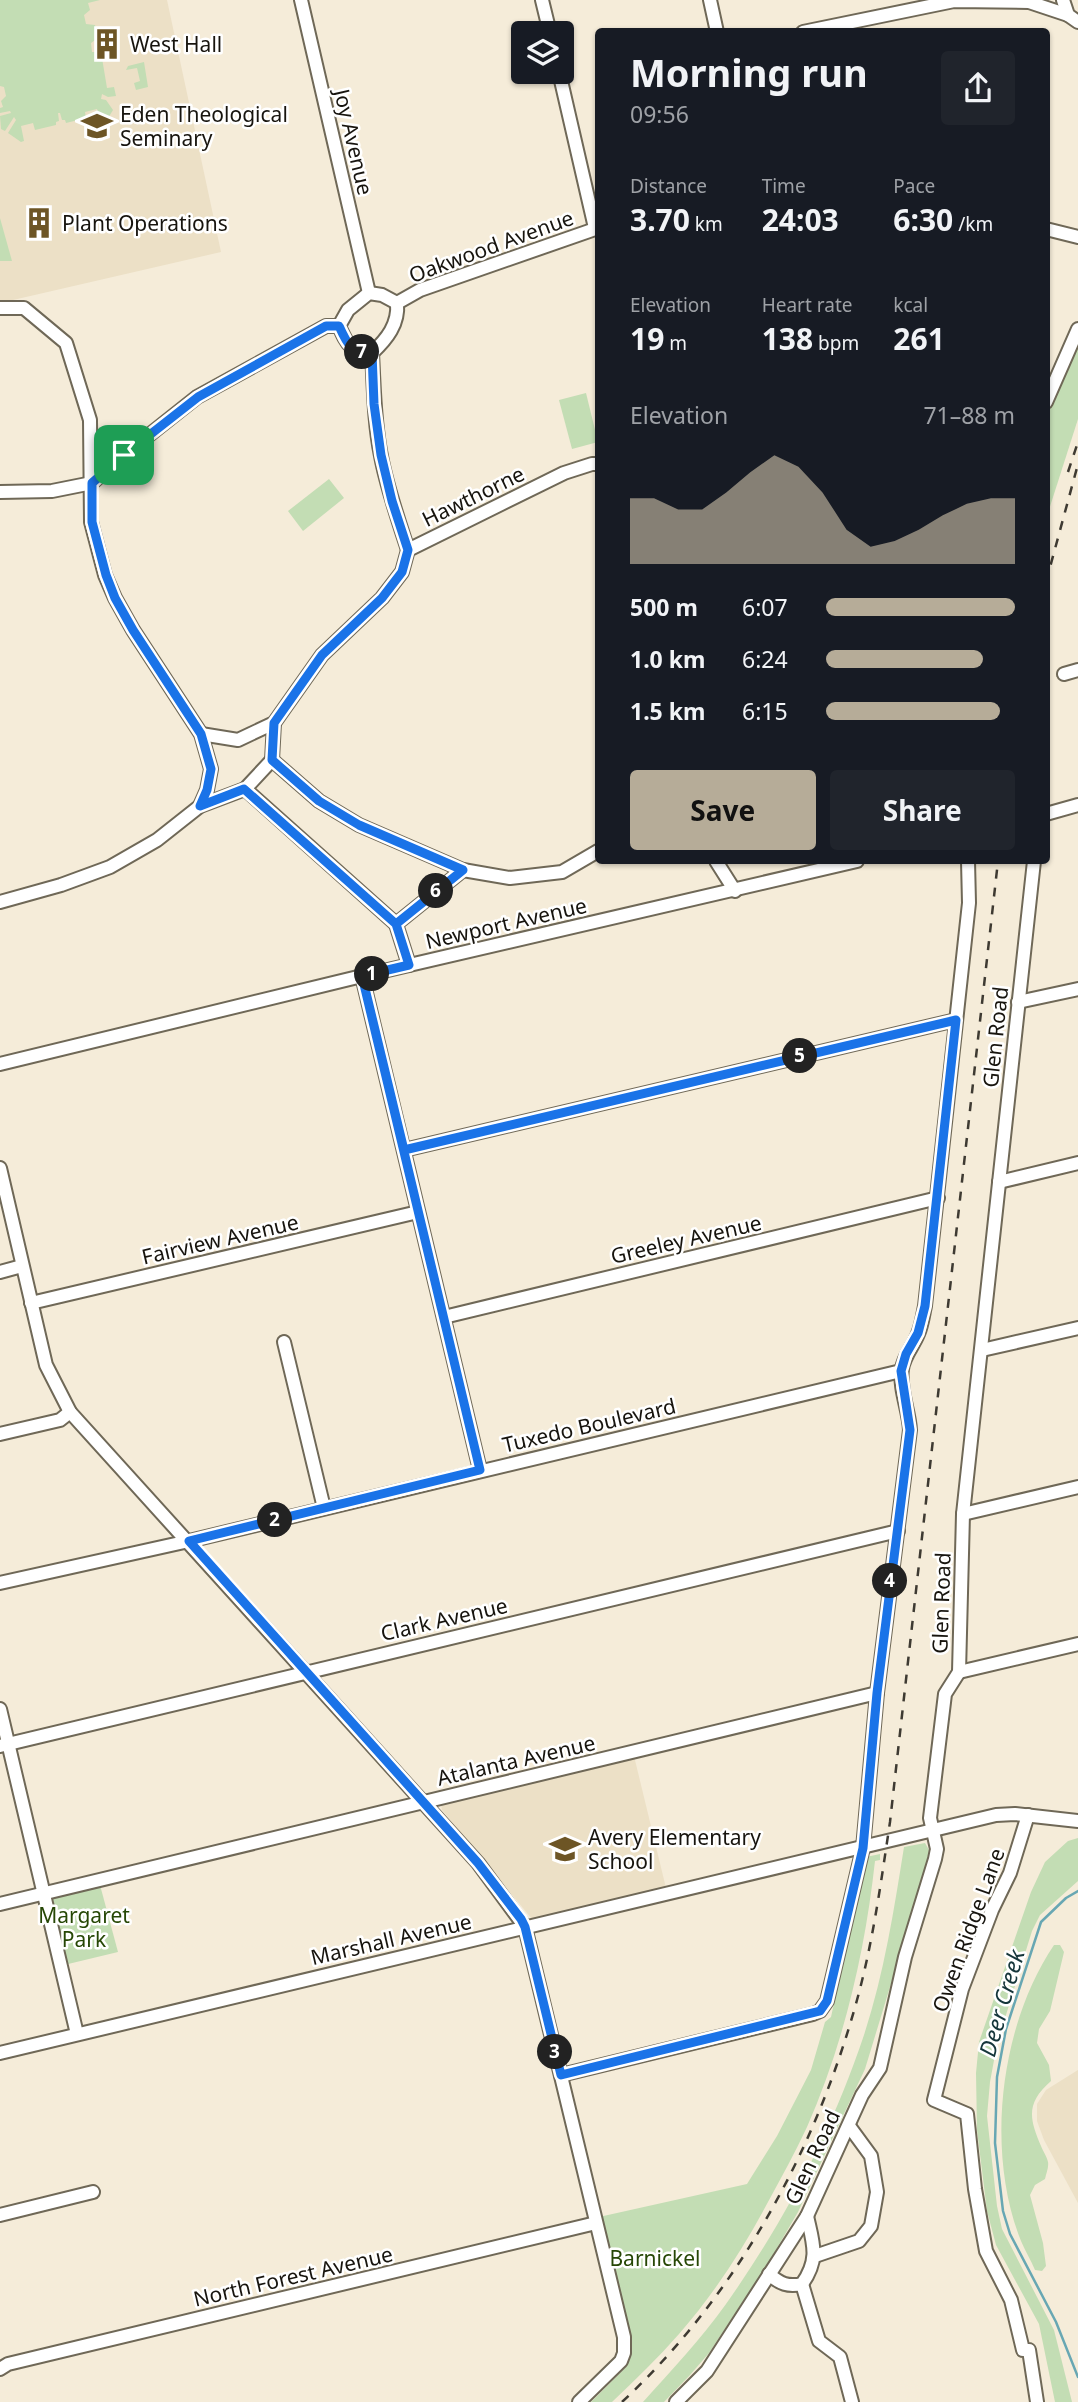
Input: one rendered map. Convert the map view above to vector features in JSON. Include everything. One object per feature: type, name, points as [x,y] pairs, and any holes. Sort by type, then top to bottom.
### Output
[{"type":"street","name":"Joy Avenue","points":[[301,0],[369,293]]},
{"type":"street","points":[[542,0],[547,21]]},
{"type":"street","points":[[710,0],[716,28]]},
{"type":"street","points":[[1063,0],[1073,18]]},
{"type":"street","points":[[822,28],[954,1],[1029,2],[1073,18]]},
{"type":"street","points":[[562,84],[595,220]]},
{"type":"street","name":"Oakwood Avenue","points":[[397,303],[420,290],[595,229]]},
{"type":"street","points":[[1050,230],[1078,236]]},
{"type":"street","points":[[339,326],[348,310],[369,293],[382,295],[397,303],[388,338],[372,353],[374,404],[381,455],[408,550]]},
{"type":"street","points":[[0,308],[24,308],[66,344],[90,421],[92,522],[106,575],[133,630],[201,734],[211,769],[207,790],[200,806]]},
{"type":"street","points":[[0,492],[52,491],[92,483],[198,397],[326,326],[339,326]]},
{"type":"street","points":[[339,326],[346,342],[356,351],[372,353]]},
{"type":"street","points":[[1050,393],[1078,329]]},
{"type":"street","name":"Hawthorne","points":[[201,734],[238,740],[274,723],[322,655],[382,598],[402,572],[408,550],[564,473],[595,464]]},
{"type":"street","points":[[1064,674],[1078,670]]},
{"type":"street","points":[[0,902],[61,885],[110,867],[157,840],[200,806],[244,789],[272,760],[274,723]]},
{"type":"street","points":[[272,760],[319,801],[359,825],[463,870],[510,878],[562,872],[595,853]]},
{"type":"street","points":[[244,789],[396,924],[409,965]]},
{"type":"street","points":[[1050,813],[1078,806]]},
{"type":"street","points":[[718,864],[735,891]]},
{"type":"street","name":"Newport Avenue","points":[[0,1064],[362,976],[845,864]]},
{"type":"street","name":"Glen Road","points":[[901,1371],[906,1354],[918,1333],[925,1306],[969,903],[968,864]]},
{"type":"street","name":"Glen Road","points":[[676,2402],[707,2371],[807,2216],[862,2095],[880,2068],[905,1957],[935,1859],[937,1849],[930,1818],[945,1694],[959,1672],[963,1514],[1034,864]]},
{"type":"street","points":[[396,924],[463,870]]},
{"type":"street","points":[[362,976],[480,1470]]},
{"type":"street","points":[[1018,1002],[1078,989]]},
{"type":"street","points":[[404,1150],[956,1020]]},
{"type":"street","points":[[999,1182],[1078,1163]]},
{"type":"street","points":[[0,1168],[46,1365],[70,1412],[478,1863],[525,1927],[624,2337],[624,2353],[615,2369],[579,2402]]},
{"type":"street","name":"Greeley Avenue","points":[[444,1317],[938,1198]]},
{"type":"street","name":"Fairview Avenue","points":[[31,1303],[418,1212]]},
{"type":"street","points":[[0,1272],[22,1266]]},
{"type":"street","points":[[982,1350],[1078,1328]]},
{"type":"street","points":[[284,1342],[324,1508]]},
{"type":"street","points":[[561,2075],[813,2014],[820,2011],[827,2001],[863,1848],[877,1693],[910,1430],[901,1371]]},
{"type":"street","name":"Tuxedo Boulevard","points":[[0,1583],[189,1541],[901,1371]]},
{"type":"street","points":[[0,1434],[60,1420],[70,1412]]},
{"type":"street","points":[[963,1514],[1078,1487]]},
{"type":"street","name":"Clark Avenue","points":[[4,1745],[898,1531]]},
{"type":"street","points":[[959,1672],[1078,1644]]},
{"type":"street","name":"Atalanta Avenue","points":[[0,1903],[877,1693]]},
{"type":"street","points":[[0,1709],[4,1745],[44,1893],[77,2034]]},
{"type":"street","name":"Marshall Avenue","points":[[0,2053],[1005,1813],[1078,1821]]},
{"type":"street","name":"Owen Ridge Lane","points":[[1028,1815],[1010,1873],[992,1910],[962,1989],[934,2100],[967,2114],[975,2189],[986,2251],[1011,2300],[1023,2350],[1029,2350],[1037,2402]]},
{"type":"street","points":[[815,2256],[859,2241],[871,2226],[877,2192],[871,2156],[849,2126]]},
{"type":"street","points":[[0,2215],[93,2192]]},
{"type":"street","points":[[769,2274],[777,2282],[790,2287],[802,2284],[809,2274],[815,2256],[807,2216]]},
{"type":"street","name":"North Forest Avenue","points":[[0,2369],[8,2364],[596,2223]]},
{"type":"street","points":[[802,2284],[819,2341],[840,2357],[852,2402]]},
{"type":"shaded area","name":"Eden Theological Seminary","points":[[0,0],[167,0],[221,252],[0,303]]},
{"type":"shaded area","name":"Avery Elementary School","points":[[634,1756],[666,1888],[532,1919],[442,1810],[441,1805],[444,1802]]},
{"type":"shaded area","points":[[1078,2070],[1078,2203],[1044,2140],[1037,2121],[1037,2104],[1046,2090]]},
{"type":"green space","points":[[0,0],[100,0],[88,3],[90,10],[84,15],[86,24],[95,25],[98,38],[91,43],[92,52],[101,52],[107,88],[114,87],[116,96],[108,97],[102,94],[101,99],[106,100],[113,110],[105,123],[101,124],[97,109],[85,112],[86,118],[66,123],[58,113],[59,121],[56,125],[35,130],[33,123],[21,126],[24,141],[21,142],[8,133],[16,120],[14,117],[5,131],[1,129],[0,116],[11,113],[0,113],[0,108],[3,107],[1,101],[6,96],[4,87],[0,86]]},
{"type":"green space","points":[[144,62],[148,87],[136,90],[134,83],[140,81],[137,68],[126,70],[128,66]]},
{"type":"green space","points":[[0,218],[12,261],[0,261]]},
{"type":"green space","points":[[1078,341],[1078,419],[1050,507],[1050,406]]},
{"type":"green space","points":[[586,393],[595,430],[595,443],[572,449],[559,400]]},
{"type":"green space","points":[[329,479],[344,498],[303,531],[288,511]]},
{"type":"green space","points":[[1078,1838],[1078,1881],[1040,1915],[1032,1931],[997,2044],[987,2116],[1002,2229],[1054,2330],[1072,2402],[1055,2402],[1039,2324],[996,2245],[987,2211],[977,2130],[976,2073],[979,2042],[1031,1892],[1045,1862],[1068,1841]]},
{"type":"green space","points":[[925,1843],[929,1850],[925,1872],[865,2069],[798,2212],[709,2353],[664,2402],[643,2402],[726,2304],[768,2241],[805,2175],[837,2106],[871,2012],[888,1942],[904,1847]]},
{"type":"green space","name":"Barnickel","points":[[880,1854],[880,1860],[875,1861],[859,1963],[842,2030],[820,2095],[788,2165],[738,2254],[692,2319],[612,2402],[591,2402],[627,2366],[590,2219],[747,2184],[777,2136],[811,2070],[825,2022],[831,2017],[866,1857]]},
{"type":"green space","name":"Margaret Park","points":[[100,1885],[118,1952],[64,1965],[51,1898]]},
{"type":"green space","points":[[1054,1945],[1060,1945],[1064,1952],[1050,2011],[1039,2029],[1037,2043],[1049,2065],[1051,2081],[1037,2096],[1032,2111],[1034,2127],[1048,2164],[1045,2179],[1035,2185],[1030,2195],[1043,2243],[1046,2266],[1042,2271],[1035,2270],[1024,2248],[1010,2206],[1003,2168],[1001,2129],[1010,2050],[1021,2012]]},
{"type":"waterway","name":"Deer Creek","points":[[1078,1891],[1066,1898],[1041,1922],[1006,2029],[997,2077],[995,2143],[1003,2211],[1010,2234],[1056,2322],[1078,2377]]},
{"type":"railway","points":[[1068,472],[1078,442]]},
{"type":"railway","points":[[1050,567],[1078,464]]},
{"type":"railway","points":[[622,2402],[663,2360],[701,2315],[736,2267],[767,2217],[795,2165],[819,2111],[840,2056],[863,1978],[890,1822],[998,864]]},
{"type":"place","name":"West Hall","points":[[107,44]]},
{"type":"place","name":"Eden Theological Seminary","points":[[97,126]]},
{"type":"place","name":"Plant Operations","points":[[39,223]]},
{"type":"place","name":"Avery Elementary School","points":[[565,1849]]},
{"type":"route","points":[[124,455],[92,483],[92,522],[115,598],[201,734],[211,769],[207,790],[200,806],[244,789],[396,924],[409,965],[362,976],[480,1470],[189,1541],[478,1863],[521,1919],[561,2075],[820,2011],[827,2001],[863,1848],[877,1693],[910,1430],[901,1371],[906,1354],[918,1333],[925,1306],[956,1020],[404,1150],[362,976],[409,965],[396,924],[463,870],[359,825],[319,801],[272,760],[274,723],[322,655],[382,598],[402,572],[408,550],[381,455],[374,404],[372,353],[356,351],[346,342],[339,326],[326,326],[198,397],[124,455]]}]
